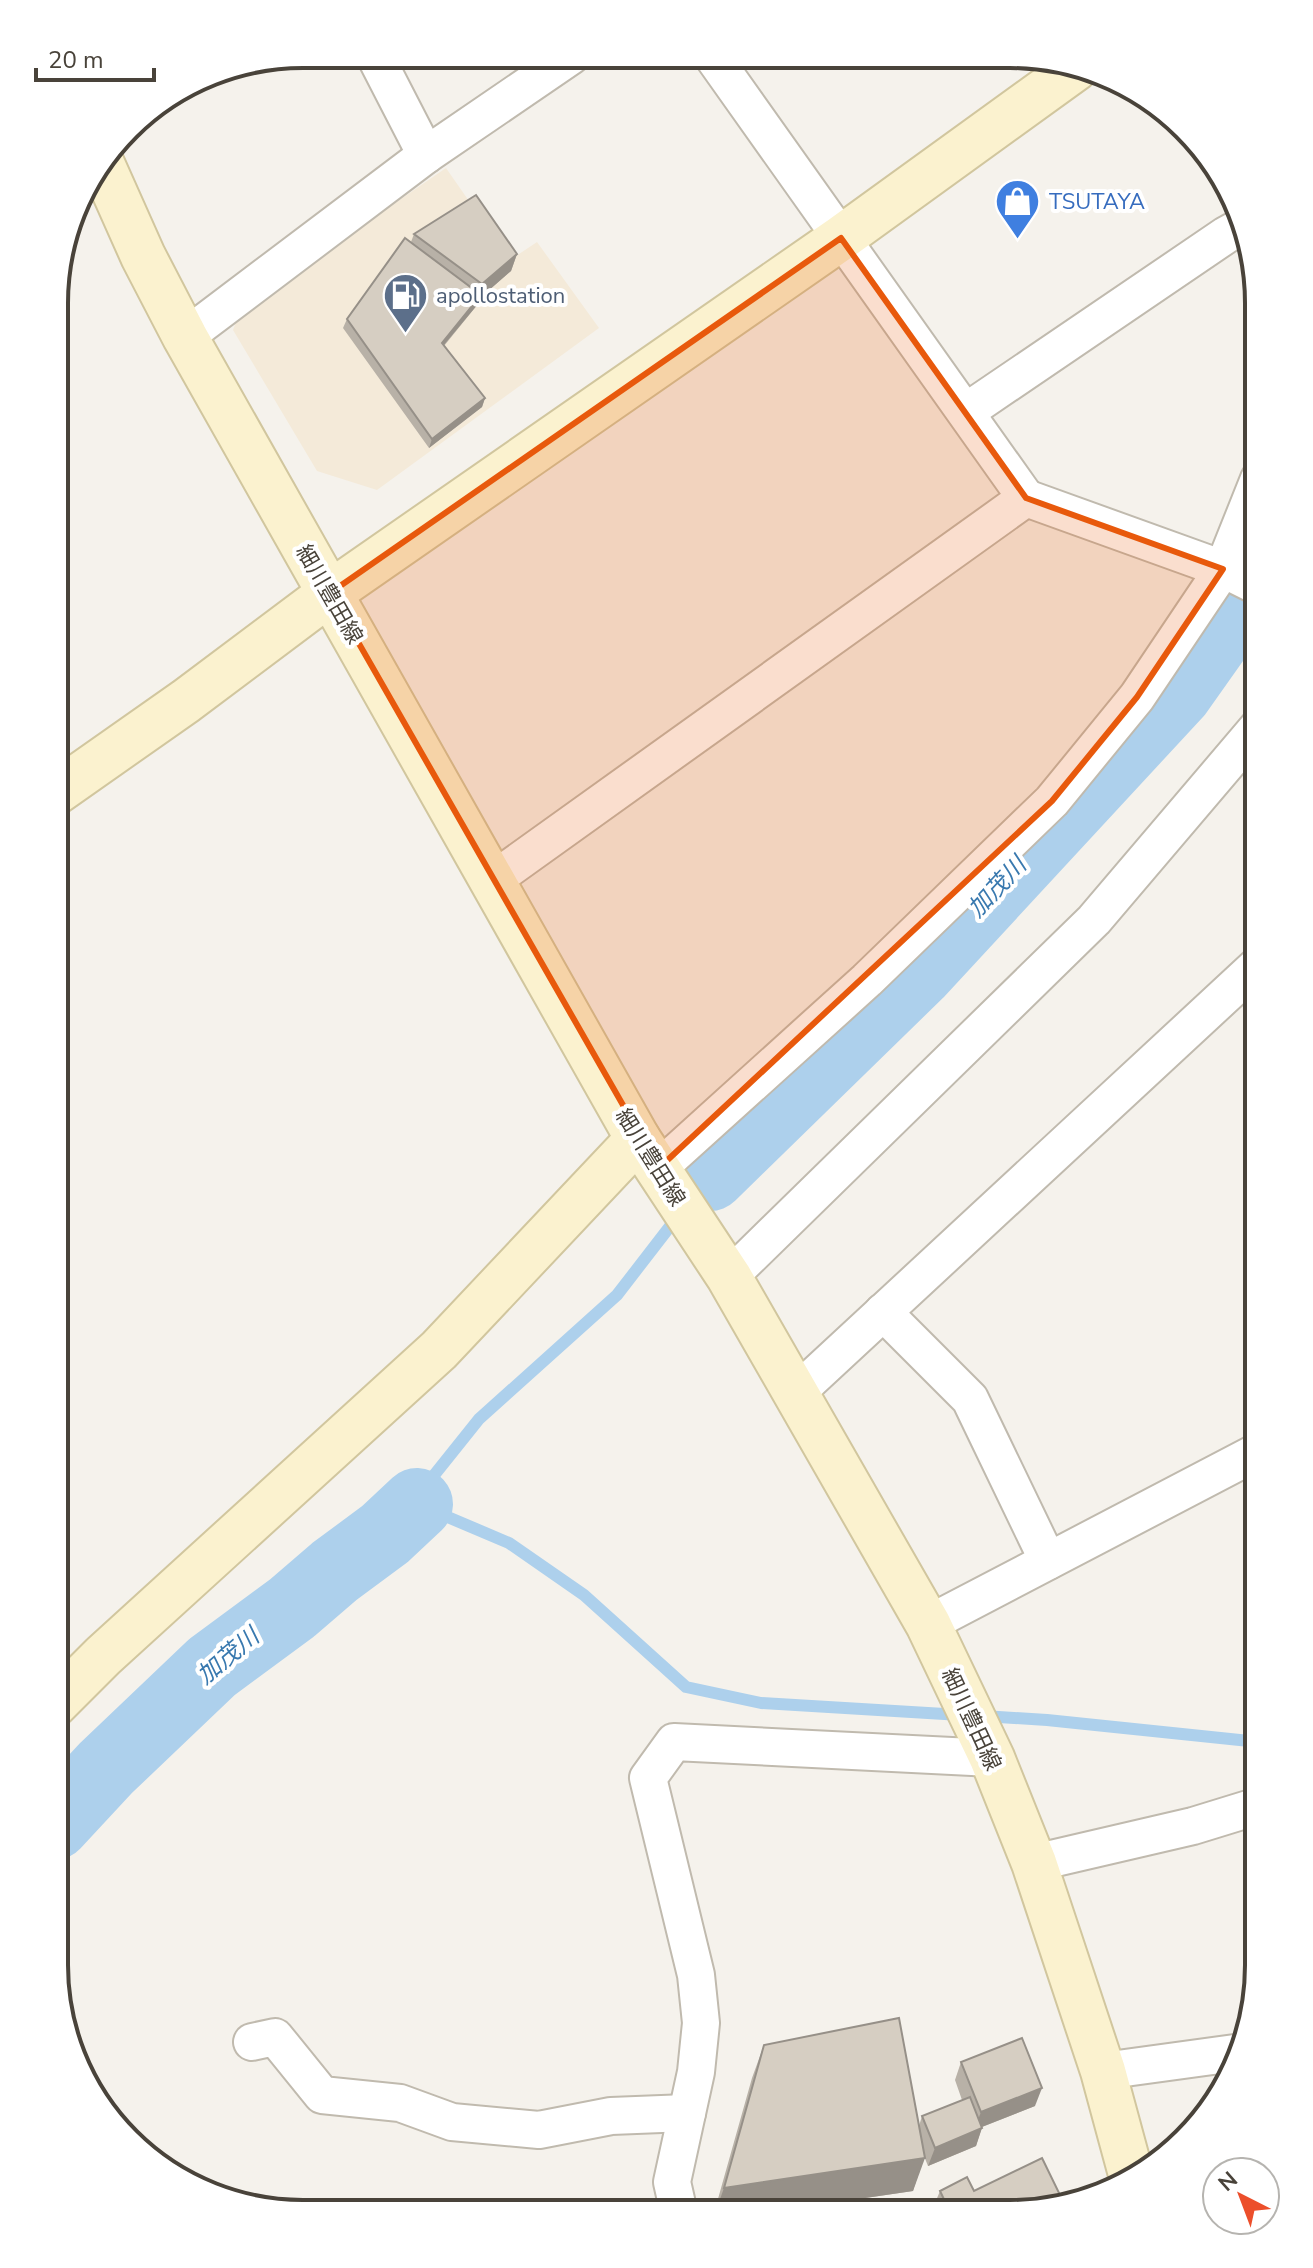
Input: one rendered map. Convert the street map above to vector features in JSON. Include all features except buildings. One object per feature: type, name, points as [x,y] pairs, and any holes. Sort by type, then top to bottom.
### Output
[{"type":"main road","points":[[68,784],[186,701],[330,593],[841,238],[1066,75]]},
{"type":"main road","name":"細川豊田線","points":[[107,175],[143,256],[185,337],[330,593],[653,1161],[729,1277],[928,1624],[992,1758],[1034,1863],[1103,2071],[1129,2167]]},
{"type":"main road","points":[[68,1691],[439,1350],[653,1161]]},
{"type":"street","points":[[721,68],[1026,498],[1223,569],[1245,580]]},
{"type":"street","points":[[382,69],[426,155]]},
{"type":"street","points":[[185,337],[426,155],[552,69]]},
{"type":"street","points":[[967,411],[1234,231]]},
{"type":"street","points":[[493,880],[1026,498]]},
{"type":"street","points":[[653,1161],[867,980],[1052,801],[1137,697],[1223,569],[1245,514]]},
{"type":"street","points":[[729,1277],[1094,920],[1245,743]]},
{"type":"street","points":[[796,1393],[1245,977]]},
{"type":"street","points":[[883,1312],[970,1399],[1048,1561]]},
{"type":"street","points":[[928,1624],[1244,1459]]},
{"type":"street","points":[[676,2200],[672,2182],[696,2072],[701,2023],[696,1975],[648,1778],[674,1742],[992,1758]]},
{"type":"street","points":[[1034,1863],[1193,1826],[1244,1810]]},
{"type":"street","points":[[252,2042],[275,2037],[322,2095],[400,2103],[452,2122],[539,2130],[611,2116],[687,2113]]},
{"type":"street","points":[[1103,2071],[1227,2054]]},
{"type":"highlighted area","points":[[841,238],[1026,498],[1223,569],[1137,697],[1052,801],[659,1168],[330,593]]},
{"type":"shaded area","points":[[446,168],[510,260],[537,242],[599,328],[377,490],[317,471],[233,330],[241,309]]},
{"type":"waterway","name":"加茂川","points":[[710,1175],[918,972],[1177,692],[1245,596]]},
{"type":"waterway","points":[[690,1201],[710,1175]]},
{"type":"waterway","points":[[678,1216],[617,1295],[479,1419],[423,1489],[417,1504],[509,1543],[584,1595],[686,1687],[761,1703],[961,1715]]},
{"type":"waterway","name":"加茂川","points":[[68,1809],[106,1768],[212,1667],[292,1608],[385,1534],[417,1504]]},
{"type":"waterway","points":[[983,1716],[1244,1740]]},
{"type":"place","name":"TSUTAYA","points":[[1018,240]]},
{"type":"place","name":"apollostation","points":[[405,334]]}]
